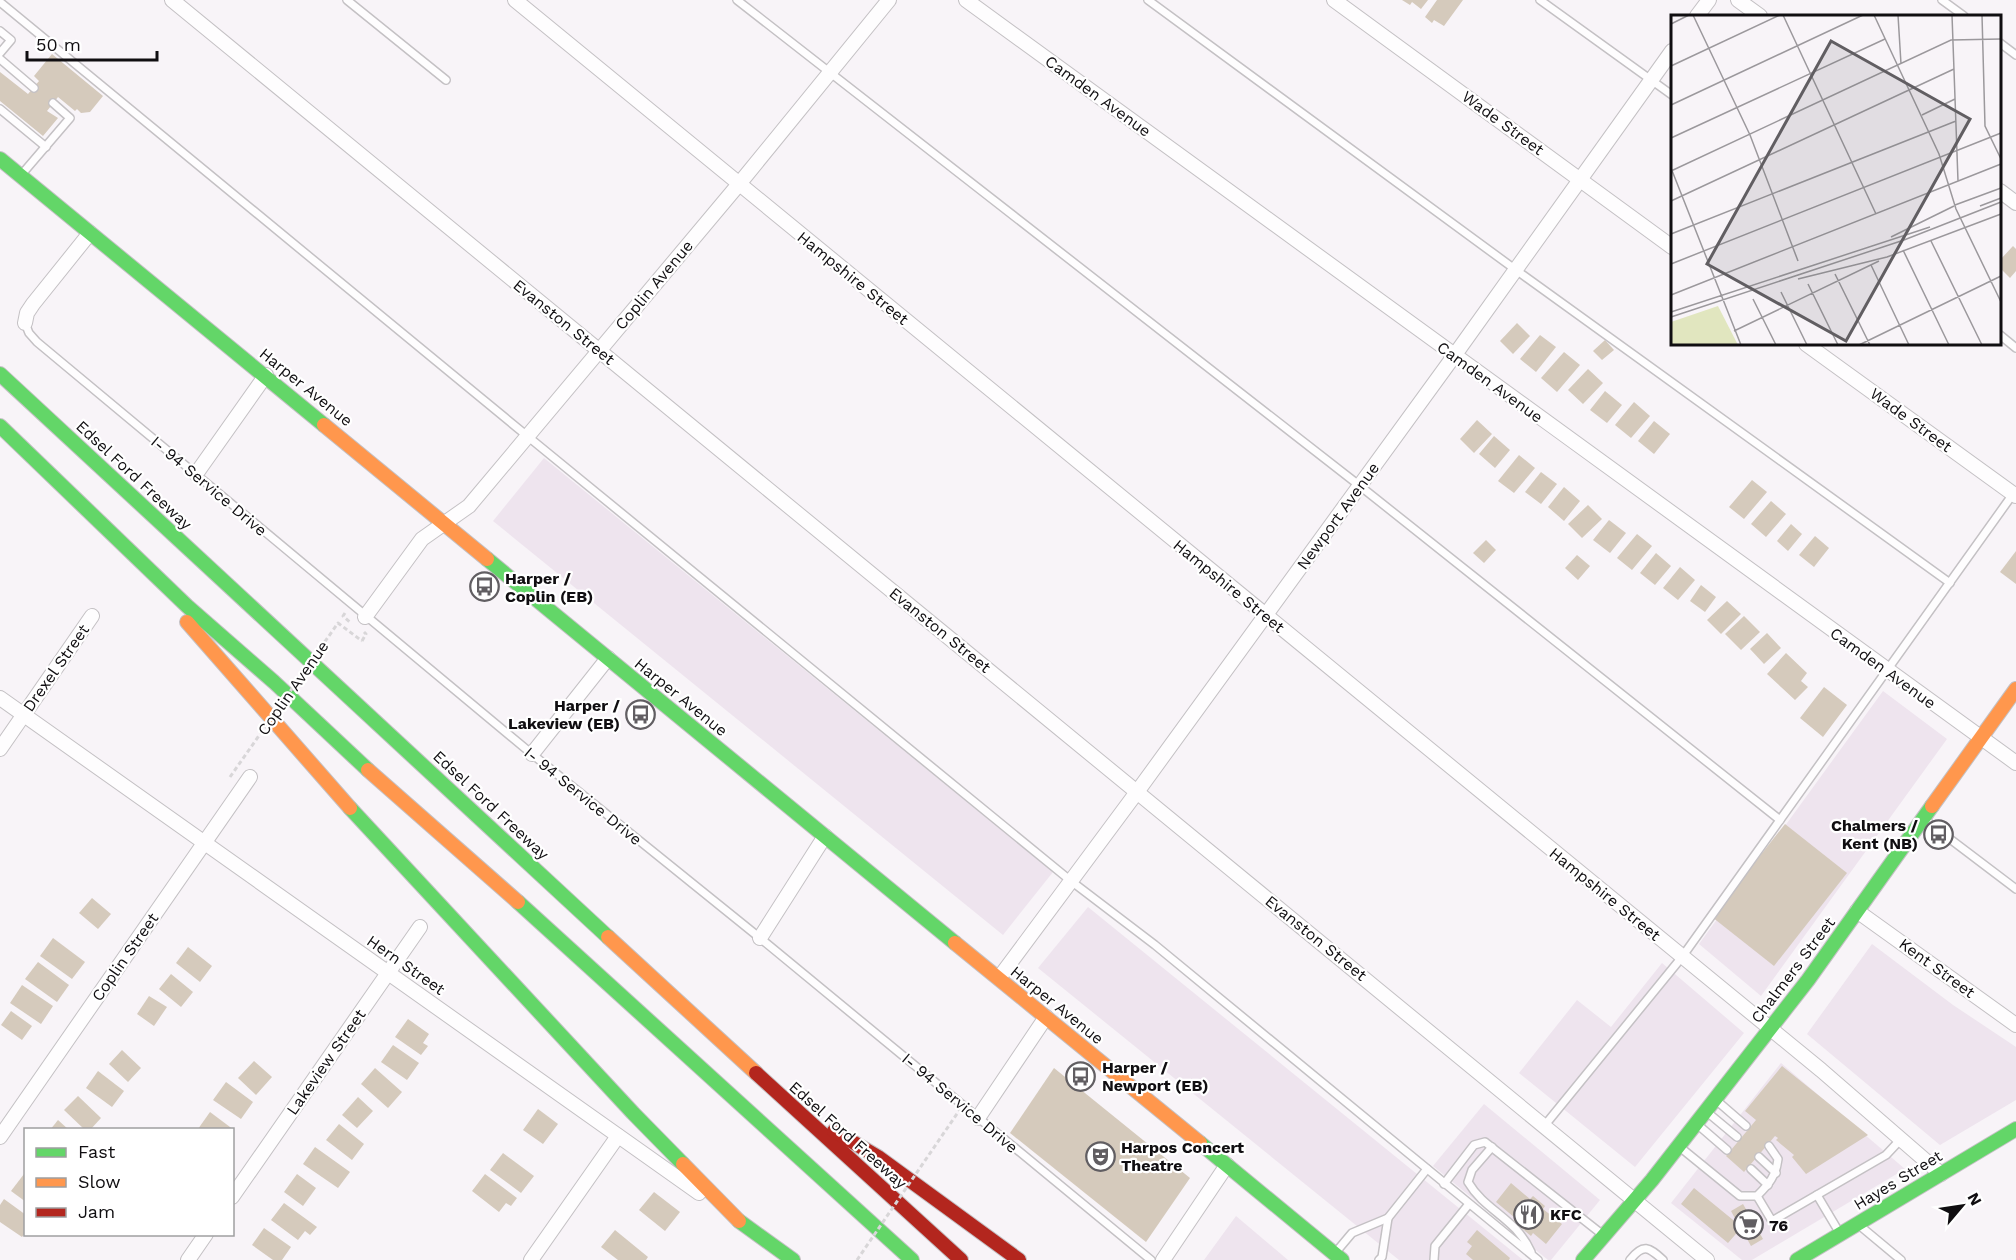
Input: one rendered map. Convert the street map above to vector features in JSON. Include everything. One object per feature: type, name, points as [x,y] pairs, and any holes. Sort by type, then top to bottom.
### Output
[{"type":"main road","name":"Harper Avenue","points":[[0,159],[1338,1257]]},
{"type":"main road","name":"Edsel Ford Freeway","points":[[0,374],[961,1260]]},
{"type":"main road","points":[[0,426],[128,551],[912,1260]]},
{"type":"main road","points":[[128,551],[217,657],[381,843],[633,1113],[739,1221]]},
{"type":"main road","name":"Chalmers Street","points":[[1583,1260],[1679,1146],[1808,980],[2016,688]]},
{"type":"main road","points":[[794,1108],[878,1157],[1019,1260]]},
{"type":"main road","name":"Hayes Street","points":[[1797,1260],[2016,1129]]},
{"type":"main road","name":"Hern Street","points":[[739,1221],[794,1260]]},
{"type":"street","name":"Evanston Street","points":[[172,0],[1707,1260]]},
{"type":"street","name":"Hampshire Street","points":[[515,0],[1770,1029],[1941,1174]]},
{"type":"street","name":"Coplin Avenue","points":[[365,617],[422,538],[469,506],[526,435],[739,184],[889,0]]},
{"type":"street","name":"Camden Avenue","points":[[966,0],[2016,763]]},
{"type":"street","name":"Wade Street","points":[[1334,0],[1671,246]]},
{"type":"street","points":[[1698,15],[1709,0]]},
{"type":"street","points":[[1738,0],[1759,15]]},
{"type":"street","name":"Newport Avenue","points":[[999,978],[1360,486],[1671,52]]},
{"type":"street","points":[[2001,192],[2016,203]]},
{"type":"street","points":[[25,323],[27,313],[33,304],[90,232]]},
{"type":"street","name":"Wade Street","points":[[1807,345],[2015,493]]},
{"type":"street","points":[[196,474],[266,375]]},
{"type":"street","name":"Drexel Street","points":[[0,749],[92,616]]},
{"type":"street","points":[[532,754],[608,658]]},
{"type":"street","name":"Hern Street","points":[[0,698],[739,1221]]},
{"type":"street","name":"Coplin Street","points":[[0,1137],[250,777]]},
{"type":"street","points":[[760,938],[825,836]]},
{"type":"street","name":"Kent Street","points":[[1857,911],[2016,1025]]},
{"type":"street","name":"Lakeview Street","points":[[234,1194],[420,927]]},
{"type":"street","points":[[978,1118],[1046,1017]]},
{"type":"street","points":[[531,1260],[618,1136]]},
{"type":"street","points":[[1163,1260],[1227,1166]]},
{"type":"street","points":[[188,1260],[205,1236]]},
{"type":"lane","points":[[347,0],[446,80]]},
{"type":"lane","points":[[737,0],[1360,486],[1780,820]]},
{"type":"lane","points":[[1148,0],[1516,270],[1950,582]]},
{"type":"lane","points":[[1540,0],[1671,94]]},
{"type":"lane","points":[[1942,0],[1963,15]]},
{"type":"lane","points":[[0,2],[1071,881],[1155,945],[1537,1259]]},
{"type":"lane","points":[[0,31],[11,40],[0,53]]},
{"type":"lane","points":[[2001,43],[2016,55]]},
{"type":"lane","points":[[0,59],[32,86],[23,91]]},
{"type":"lane","points":[[13,82],[19,75]]},
{"type":"lane","points":[[21,176],[70,118],[53,103]]},
{"type":"lane","points":[[5,110],[46,147]]},
{"type":"lane","name":"I- 94 Service Drive","points":[[25,323],[29,333],[37,342],[365,617],[1151,1260]]},
{"type":"lane","points":[[2001,336],[2016,348]]},
{"type":"lane","points":[[1545,1125],[1682,957],[2015,493]]},
{"type":"lane","points":[[1923,819],[2016,889]]},
{"type":"lane","points":[[1715,1099],[1746,1126]]},
{"type":"lane","points":[[1706,1111],[1737,1137]]},
{"type":"lane","points":[[1696,1124],[1727,1149]]},
{"type":"lane","points":[[1757,1196],[1772,1221],[1887,1155],[1901,1139]]},
{"type":"lane","points":[[1444,1184],[1474,1145],[1485,1142],[1603,1235]]},
{"type":"lane","points":[[1679,1146],[1740,1196],[1757,1196],[1776,1173],[1778,1160],[1769,1146]]},
{"type":"lane","points":[[1492,1147],[1472,1170],[1468,1182],[1474,1193],[1520,1232],[1537,1259]]},
{"type":"lane","points":[[1759,1156],[1776,1173]]},
{"type":"lane","points":[[1338,1257],[1352,1233],[1388,1218],[1427,1169]]},
{"type":"lane","points":[[1751,1169],[1768,1185]]},
{"type":"lane","points":[[1817,1195],[1840,1234]]},
{"type":"lane","points":[[1434,1260],[1435,1246],[1469,1204]]},
{"type":"lane","points":[[1379,1260],[1382,1257],[1388,1218]]},
{"type":"lane","points":[[1857,1224],[1900,1260]]},
{"type":"lane","points":[[1630,1260],[1635,1253],[1646,1248],[1663,1260]]},
{"type":"path","name":"Coplin Avenue","points":[[230,777],[338,623],[362,641]]},
{"type":"path","points":[[857,1260],[963,1105]]},
{"type":"shaded area","points":[[544,458],[1053,872],[1003,935],[493,521]]},
{"type":"shaded area","points":[[1883,691],[1947,739],[1761,996],[1699,944]]},
{"type":"shaded area","points":[[1088,907],[1523,1260],[1399,1260],[1038,968]]},
{"type":"shaded area","points":[[1872,944],[1953,1005],[2016,1047],[2016,1100],[1940,1145],[1807,1034]]},
{"type":"shaded area","points":[[1662,963],[1744,1033],[1635,1167],[1519,1073],[1577,1000],[1611,1027]]},
{"type":"shaded area","points":[[1781,1063],[1905,1169],[1752,1260],[1742,1260],[1671,1203]]},
{"type":"shaded area","points":[[1484,1104],[1600,1200],[1551,1260],[1548,1260],[1433,1166]]},
{"type":"shaded area","points":[[1236,1216],[1288,1260],[1204,1260]]},
{"type":"building","points":[[1402,0],[1428,0],[1421,9],[1412,2],[1410,5]]},
{"type":"building","points":[[1437,0],[1463,0],[1444,26],[1434,20],[1432,23],[1425,17]]},
{"type":"building","points":[[52,54],[103,96],[90,112],[81,113],[58,97],[47,111],[58,118],[43,136],[0,101],[0,72],[28,94],[39,81],[34,76]]},
{"type":"building","points":[[2013,246],[2016,249],[2016,271],[2010,278],[2001,269],[2001,259]]},
{"type":"building","points":[[1517,323],[1530,336],[1513,354],[1500,341]]},
{"type":"building","points":[[1540,335],[1556,347],[1536,372],[1520,359]]},
{"type":"building","points":[[1605,340],[1614,350],[1602,360],[1593,351]]},
{"type":"building","points":[[1564,352],[1580,365],[1557,392],[1541,378]]},
{"type":"building","points":[[1588,369],[1603,383],[1583,404],[1568,390]]},
{"type":"building","points":[[1605,391],[1622,405],[1607,423],[1590,410]]},
{"type":"building","points":[[1634,402],[1650,416],[1631,438],[1615,425]]},
{"type":"building","points":[[1477,420],[1492,434],[1474,453],[1460,439]]},
{"type":"building","points":[[1654,421],[1670,434],[1654,454],[1638,441]]},
{"type":"building","points":[[1494,436],[1510,450],[1495,468],[1479,454]]},
{"type":"building","points":[[1519,455],[1535,468],[1514,493],[1498,481]]},
{"type":"building","points":[[1541,472],[1557,484],[1541,504],[1525,492]]},
{"type":"building","points":[[1752,480],[1767,492],[1744,519],[1729,507]]},
{"type":"building","points":[[1564,487],[1580,501],[1564,521],[1548,507]]},
{"type":"building","points":[[1771,501],[1786,514],[1766,537],[1751,524]]},
{"type":"building","points":[[1588,505],[1602,519],[1582,538],[1568,524]]},
{"type":"building","points":[[1609,520],[1626,533],[1610,553],[1593,540]]},
{"type":"building","points":[[1791,524],[1802,534],[1788,551],[1777,541]]},
{"type":"building","points":[[1637,534],[1652,546],[1632,570],[1617,558]]},
{"type":"building","points":[[1815,536],[1829,548],[1814,567],[1799,555]]},
{"type":"building","points":[[1486,540],[1496,550],[1484,563],[1473,553]]},
{"type":"building","points":[[2016,551],[2016,584],[2000,572]]},
{"type":"building","points":[[1656,553],[1671,566],[1655,585],[1640,573]]},
{"type":"building","points":[[1577,555],[1590,566],[1578,580],[1565,568]]},
{"type":"building","points":[[1680,567],[1695,580],[1678,600],[1663,588]]},
{"type":"building","points":[[1701,585],[1716,597],[1705,612],[1690,601]]},
{"type":"building","points":[[1727,601],[1741,614],[1721,634],[1707,620]]},
{"type":"building","points":[[1744,616],[1760,632],[1741,650],[1725,634]]},
{"type":"building","points":[[1767,633],[1781,648],[1764,664],[1750,649]]},
{"type":"building","points":[[1786,653],[1807,673],[1801,681],[1808,687],[1795,700],[1767,674]]},
{"type":"building","points":[[1824,687],[1847,705],[1823,737],[1800,718]]},
{"type":"building","points":[[1785,824],[1847,873],[1774,966],[1712,917]]},
{"type":"building","points":[[92,898],[111,914],[98,929],[79,913]]},
{"type":"building","points":[[53,938],[85,962],[72,979],[40,956]]},
{"type":"building","points":[[188,947],[212,966],[200,982],[176,963]]},
{"type":"building","points":[[38,962],[69,985],[57,1002],[25,979]]},
{"type":"building","points":[[171,974],[193,992],[181,1007],[159,989]]},
{"type":"building","points":[[22,985],[53,1006],[41,1024],[10,1003]]},
{"type":"building","points":[[149,996],[167,1007],[154,1026],[137,1014]]},
{"type":"building","points":[[11,1011],[32,1026],[22,1040],[1,1025]]},
{"type":"building","points":[[408,1019],[429,1034],[423,1043],[428,1046],[421,1055],[395,1037]]},
{"type":"building","points":[[393,1045],[419,1063],[407,1080],[381,1062]]},
{"type":"building","points":[[122,1050],[141,1068],[128,1082],[109,1064]]},
{"type":"building","points":[[254,1061],[272,1077],[256,1095],[238,1078]]},
{"type":"building","points":[[1782,1066],[1868,1135],[1806,1174],[1792,1157],[1794,1155],[1776,1140],[1778,1138],[1775,1136],[1744,1172],[1726,1156],[1756,1120],[1745,1111]]},
{"type":"building","points":[[375,1068],[402,1092],[388,1108],[361,1084]]},
{"type":"building","name":"Harpos Concert Theatre","points":[[1054,1068],[1190,1178],[1146,1242],[1010,1133]]},
{"type":"building","points":[[98,1071],[124,1091],[112,1107],[86,1088]]},
{"type":"building","points":[[226,1082],[253,1102],[241,1119],[213,1100]]},
{"type":"building","points":[[78,1096],[101,1118],[92,1128],[83,1128],[64,1110]]},
{"type":"building","points":[[358,1097],[373,1111],[357,1128],[342,1115]]},
{"type":"building","points":[[538,1109],[558,1124],[543,1144],[523,1130]]},
{"type":"building","points":[[210,1112],[231,1128],[199,1128]]},
{"type":"building","points":[[58,1120],[67,1128],[52,1128]]},
{"type":"building","points":[[339,1124],[364,1144],[352,1160],[326,1140]]},
{"type":"building","points":[[315,1147],[350,1172],[338,1188],[303,1164]]},
{"type":"building","points":[[503,1153],[534,1176],[521,1193],[490,1170]]},
{"type":"building","points":[[24,1174],[24,1201],[11,1191]]},
{"type":"building","points":[[297,1174],[316,1188],[303,1206],[284,1192]]},
{"type":"building","points":[[485,1174],[517,1198],[511,1206],[506,1203],[499,1212],[472,1191]]},
{"type":"building","points":[[1511,1183],[1530,1199],[1533,1196],[1545,1206],[1543,1209],[1562,1224],[1546,1244],[1533,1233],[1531,1236],[1513,1221],[1515,1218],[1496,1202]]},
{"type":"building","points":[[1694,1188],[1738,1224],[1731,1211],[1743,1204],[1763,1239],[1751,1246],[1741,1228],[1728,1243],[1681,1204]]},
{"type":"building","points":[[654,1192],[680,1212],[665,1231],[639,1210]]},
{"type":"building","points":[[4,1199],[24,1214],[22,1237],[0,1222],[0,1205]]},
{"type":"building","points":[[284,1203],[317,1227],[310,1235],[305,1231],[298,1240],[271,1220]]},
{"type":"building","points":[[264,1228],[291,1247],[282,1260],[273,1260],[252,1245]]},
{"type":"building","points":[[615,1230],[648,1257],[646,1260],[618,1260],[601,1247]]},
{"type":"building","points":[[1477,1230],[1510,1258],[1509,1260],[1473,1260],[1466,1254],[1472,1246],[1467,1242]]},
{"type":"traffic: fast","points":[[0,159],[324,425]]},
{"type":"traffic: fast","points":[[0,374],[608,937]]},
{"type":"traffic: fast","points":[[0,426],[187,606],[274,682],[368,770]]},
{"type":"traffic: fast","points":[[487,559],[955,943]]},
{"type":"traffic: fast","points":[[1583,1260],[1652,1180],[1808,980],[1932,806]]},
{"type":"traffic: fast","points":[[350,808],[683,1164]]},
{"type":"traffic: fast","points":[[518,902],[912,1260]]},
{"type":"traffic: fast","points":[[1797,1260],[2016,1129]]},
{"type":"traffic: fast","points":[[1200,1143],[1342,1260]]},
{"type":"traffic: fast","points":[[739,1221],[793,1260]]},
{"type":"traffic: slow","points":[[324,425],[487,559]]},
{"type":"traffic: slow","points":[[187,622],[350,808]]},
{"type":"traffic: slow","points":[[1932,806],[2016,689]]},
{"type":"traffic: slow","points":[[368,770],[518,902]]},
{"type":"traffic: slow","points":[[608,937],[756,1073]]},
{"type":"traffic: slow","points":[[955,943],[1200,1143]]},
{"type":"traffic: slow","points":[[683,1164],[739,1221]]},
{"type":"traffic: jam","points":[[756,1073],[961,1260]]},
{"type":"traffic: jam","points":[[834,1131],[878,1157],[1019,1260]]},
{"type":"place","name":"Harper / Coplin (EB)","points":[[484,587]]},
{"type":"place","name":"Harper / Lakeview (EB)","points":[[641,714]]},
{"type":"place","name":"Chalmers / Kent (NB)","points":[[1939,834]]},
{"type":"place","name":"Harper / Newport (EB)","points":[[1081,1076]]},
{"type":"place","name":"Harpos Concert Theatre","points":[[1100,1156]]},
{"type":"place","name":"KFC","points":[[1529,1214]]},
{"type":"place","name":"76","points":[[1748,1225]]}]
